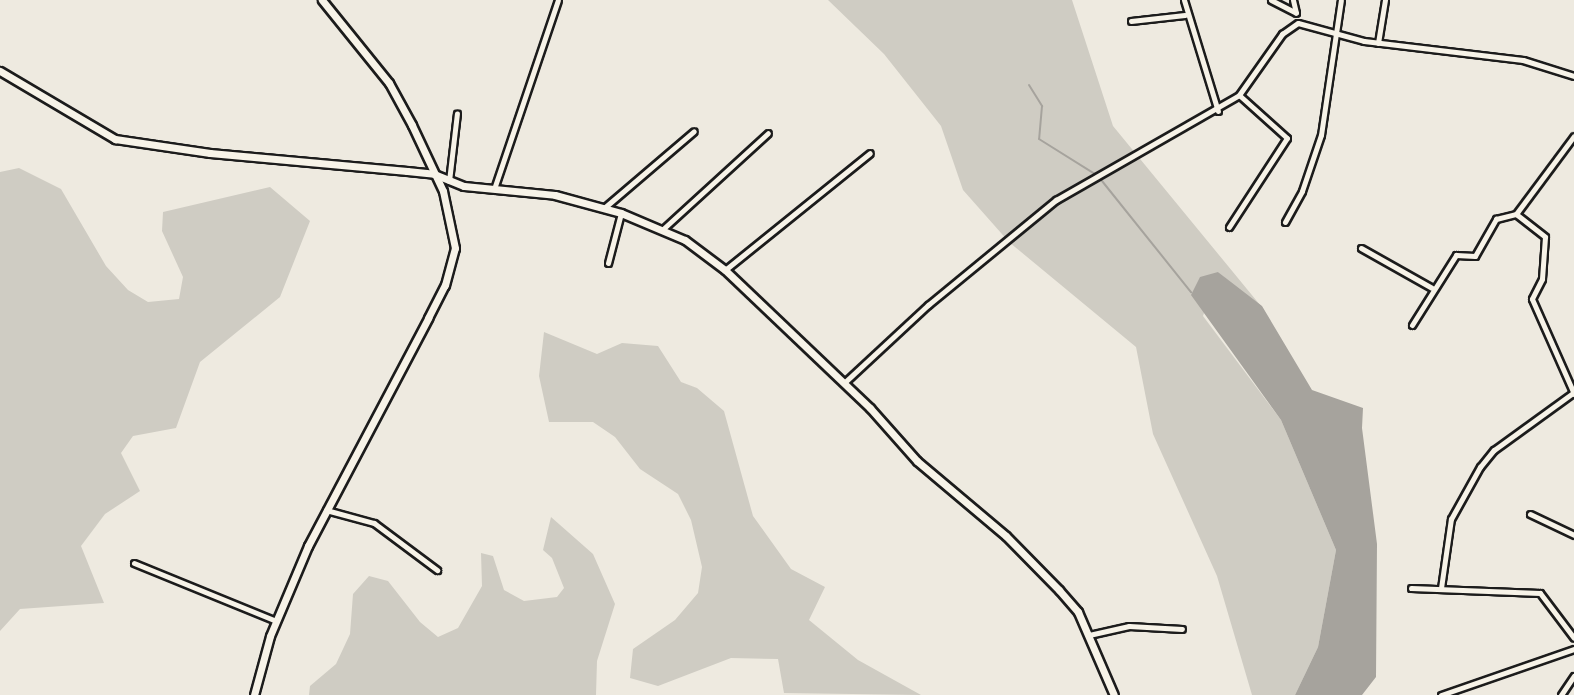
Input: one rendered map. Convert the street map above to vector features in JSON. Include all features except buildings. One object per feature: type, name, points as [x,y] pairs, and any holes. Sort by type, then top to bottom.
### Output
[{"type":"street","points":[[254,695],[276,621],[326,510],[444,285],[455,248],[454,231],[434,174],[389,83],[322,0]]},
{"type":"street","points":[[495,186],[558,0]]},
{"type":"street","points":[[1184,0],[1185,15],[1218,111]]},
{"type":"street","points":[[1271,0],[1296,13]]},
{"type":"street","points":[[1293,0],[1298,23]]},
{"type":"street","points":[[1284,222],[1302,191],[1321,135],[1341,0]]},
{"type":"street","points":[[1378,43],[1385,0]]},
{"type":"street","points":[[1131,21],[1185,15]]},
{"type":"street","points":[[1298,23],[1378,43],[1523,60],[1574,76]]},
{"type":"street","points":[[844,383],[928,305],[1056,200],[1218,111],[1239,95],[1282,34],[1298,23]]},
{"type":"street","points":[[0,71],[115,139],[210,153],[434,174],[449,181],[495,186],[621,212],[663,229],[725,270],[844,383],[917,461],[1006,537],[1059,590],[1089,635],[1114,695]]},
{"type":"street","points":[[1229,227],[1287,138],[1239,95]]},
{"type":"street","points":[[449,181],[457,113]]},
{"type":"street","points":[[604,208],[694,131]]},
{"type":"street","points":[[663,229],[768,133]]},
{"type":"street","points":[[1412,325],[1432,288],[1456,255],[1475,256],[1496,219],[1516,214],[1574,136]]},
{"type":"street","points":[[725,270],[870,153]]},
{"type":"street","points":[[608,263],[621,212]]},
{"type":"street","points":[[1441,588],[1451,519],[1480,467],[1494,450],[1574,393],[1532,299],[1542,279],[1545,237],[1516,214]]},
{"type":"street","points":[[1361,248],[1432,288]]},
{"type":"street","points":[[326,510],[374,523],[438,570]]},
{"type":"street","points":[[1530,514],[1574,535]]},
{"type":"street","points":[[134,563],[276,621]]},
{"type":"street","points":[[1411,588],[1540,593],[1574,638]]},
{"type":"street","points":[[1089,635],[1129,626],[1182,629]]},
{"type":"street","points":[[1441,695],[1574,649]]},
{"type":"street","points":[[1561,695],[1574,676]]},
{"type":"shaded area","points":[[828,0],[1072,0],[1113,126],[1265,311],[1218,272],[1203,316],[1281,420],[1336,550],[1318,647],[1295,695],[1252,695],[1217,576],[1153,434],[1136,347],[1009,242],[963,190],[941,126],[884,54]]},
{"type":"shaded area","points":[[19,168],[61,189],[106,266],[128,290],[148,302],[179,299],[183,277],[162,231],[163,212],[270,187],[310,221],[280,297],[200,362],[176,428],[133,436],[121,453],[140,491],[105,514],[81,546],[104,603],[20,609],[0,631],[0,172]]},
{"type":"shaded area","points":[[1218,272],[1262,306],[1312,390],[1363,408],[1362,428],[1377,544],[1376,677],[1362,695],[1295,695],[1318,647],[1336,550],[1281,420],[1191,295],[1200,277]]},
{"type":"shaded area","points":[[544,332],[597,354],[622,343],[658,346],[681,382],[697,388],[724,411],[753,516],[791,569],[825,587],[809,620],[858,660],[921,695],[784,693],[778,659],[731,658],[658,686],[630,678],[633,649],[675,620],[698,593],[702,567],[691,520],[678,494],[640,469],[615,437],[593,422],[549,422],[539,376]]},
{"type":"shaded area","points":[[551,517],[593,554],[615,604],[597,661],[596,695],[309,695],[310,686],[336,664],[350,634],[353,594],[369,576],[388,581],[420,622],[438,637],[458,628],[482,586],[481,553],[493,556],[504,590],[524,601],[557,597],[564,588],[552,558],[543,550]]},
{"type":"waterway","points":[[1029,85],[1042,106],[1039,139],[1098,176],[1191,292]]}]
